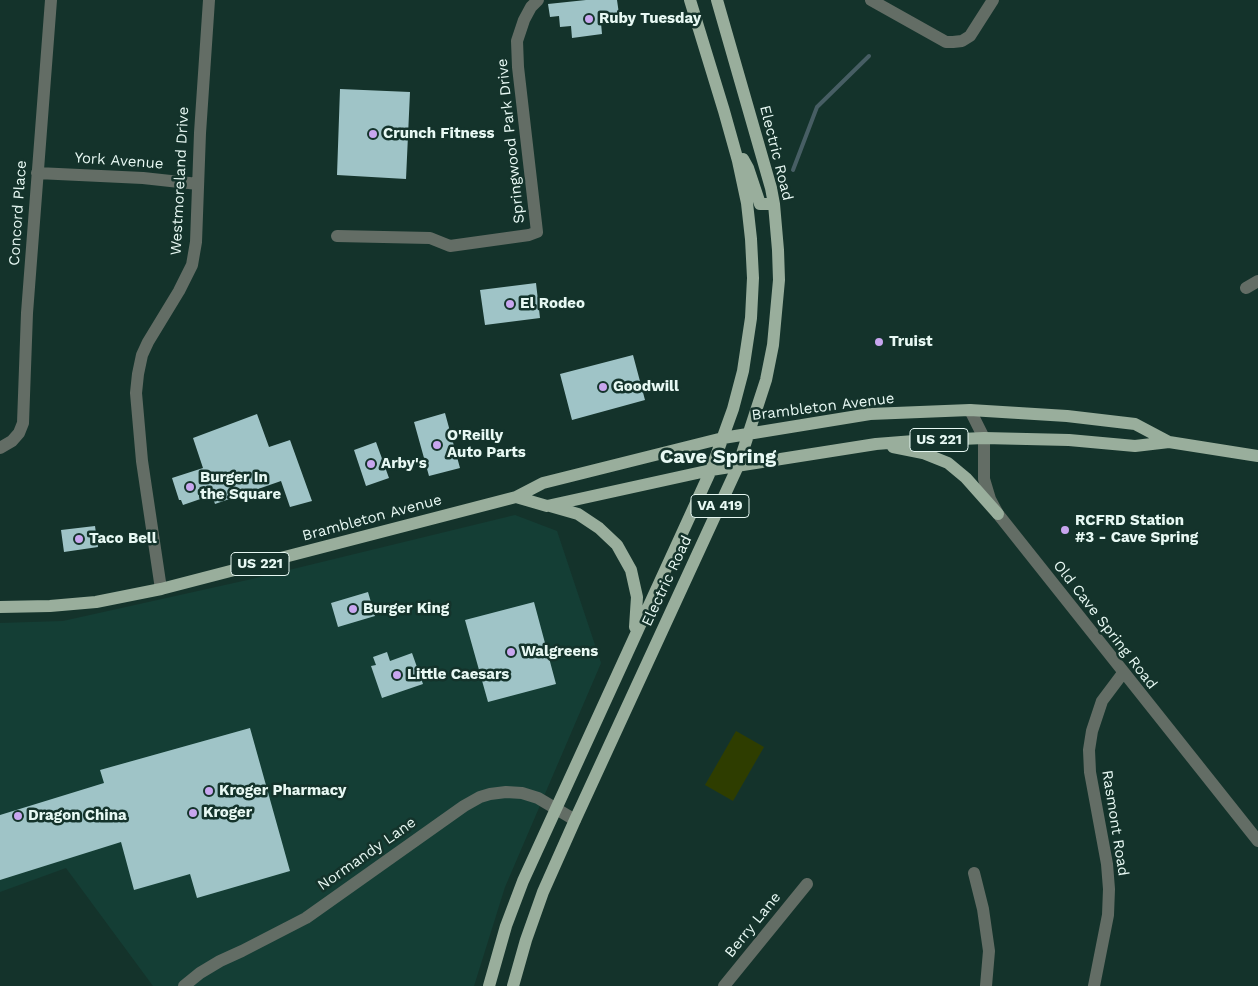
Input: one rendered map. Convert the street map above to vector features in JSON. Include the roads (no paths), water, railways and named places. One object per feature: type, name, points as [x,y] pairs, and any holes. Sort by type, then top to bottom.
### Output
[{"type":"main road","name":"Electric Road","points":[[489,986],[506,926],[522,881],[711,470],[733,409],[746,355],[751,318],[753,278],[747,203],[734,144],[690,0]]},
{"type":"main road","name":"Electric Road","points":[[513,986],[526,940],[543,892],[738,466],[766,380],[778,309],[778,250],[774,204],[716,0]]},
{"type":"main road","points":[[734,144],[748,168],[760,204],[774,204]]},
{"type":"main road","name":"Brambleton Avenue","points":[[0,607],[50,606],[96,602],[161,589],[516,497],[543,483],[723,438],[750,432],[870,414],[970,410],[1067,416],[1135,424],[1169,442]]},
{"type":"main road","name":"Brambleton Avenue","points":[[516,497],[547,506],[711,470],[876,444],[984,438],[1068,440],[1135,446],[1169,442],[1258,456]]},
{"type":"main road","points":[[876,444],[923,453],[948,463],[966,478],[998,514]]},
{"type":"main road","points":[[547,506],[578,514],[599,528],[617,545],[631,570],[637,596],[634,636]]},
{"type":"street","name":"Concord Place","points":[[0,448],[12,441],[19,433],[23,423],[27,313],[51,0]]},
{"type":"street","name":"Westmoreland Drive","points":[[161,589],[142,461],[136,393],[142,355],[192,265],[196,242],[203,69],[209,0]]},
{"type":"street","name":"Springwood Park Drive","points":[[337,236],[430,238],[450,246],[529,235],[537,232],[518,67],[517,41],[524,20],[531,7],[538,0]]},
{"type":"street","points":[[872,1],[946,42],[953,42],[962,41],[970,36],[992,0]]},
{"type":"street","name":"York Avenue","points":[[37,173],[143,178],[198,184]]},
{"type":"street","points":[[1246,288],[1258,281]]},
{"type":"street","name":"Old Cave Spring Road","points":[[970,410],[984,438],[984,479],[990,499],[998,514],[1258,841]]},
{"type":"street","name":"Rasmont Road","points":[[1094,986],[1108,915],[1109,890],[1107,864],[1090,772],[1089,750],[1092,731],[1102,701],[1123,673]]},
{"type":"street","name":"Normandy Lane","points":[[184,986],[200,973],[220,961],[306,918],[464,806],[480,797],[506,792],[522,794],[538,798],[575,820]]},
{"type":"street","points":[[974,874],[983,909],[989,951],[986,986]]},
{"type":"street","name":"Berry Lane","points":[[724,986],[807,884]]},
{"type":"waterway","points":[[793,170],[817,107],[869,56]]},
{"type":"place","name":"Ruby Tuesday","points":[[589,19]]},
{"type":"place","name":"Crunch Fitness","points":[[373,134]]},
{"type":"place","name":"El Rodeo","points":[[510,304]]},
{"type":"place","name":"Truist","points":[[879,342]]},
{"type":"place","name":"Goodwill","points":[[603,387]]},
{"type":"place","name":"O'Reilly Auto Parts","points":[[437,445]]},
{"type":"place","name":"Arby's","points":[[371,464]]},
{"type":"place","name":"Burger In the Square","points":[[190,487]]},
{"type":"place","name":"RCFRD Station #3 - Cave Spring","points":[[1065,530]]},
{"type":"place","name":"Taco Bell","points":[[79,539]]},
{"type":"place","name":"Burger King","points":[[353,609]]},
{"type":"place","name":"Walgreens","points":[[511,652]]},
{"type":"place","name":"Little Caesars","points":[[397,675]]},
{"type":"place","name":"Kroger Pharmacy","points":[[209,791]]},
{"type":"place","name":"Kroger","points":[[193,813]]},
{"type":"place","name":"Dragon China","points":[[18,816]]},
{"type":"district","name":"Cave Spring","points":[[718,457]]}]
